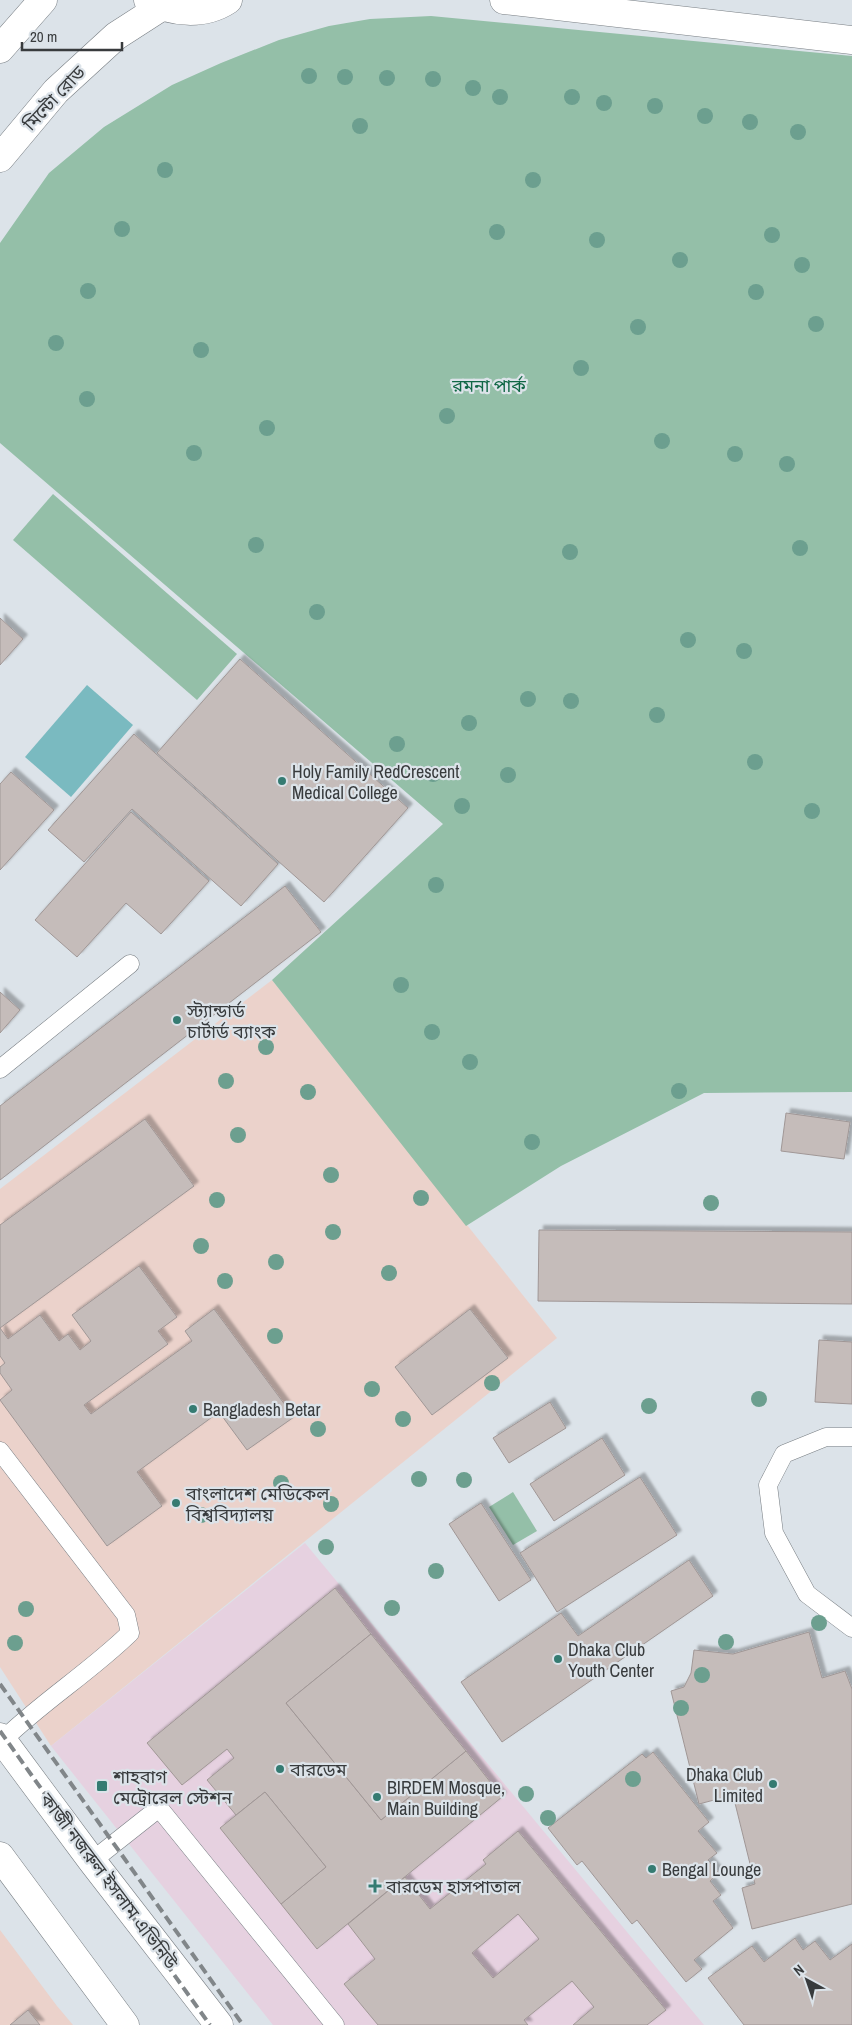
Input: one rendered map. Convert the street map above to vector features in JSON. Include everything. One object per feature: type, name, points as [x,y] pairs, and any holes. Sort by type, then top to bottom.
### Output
[{"type":"main road","points":[[0,50],[43,0]]},
{"type":"main road","points":[[155,4],[182,11],[203,9],[228,0]]},
{"type":"main road","points":[[504,0],[852,40]]},
{"type":"main road","name":"মিন্টো রোড","points":[[0,158],[56,91],[116,36],[155,4]]},
{"type":"main road","name":"কাজী নজরুল ইসলাম এভিনিউ","points":[[1,1738],[92,1861],[219,2025]]},
{"type":"main road","points":[[0,1856],[124,2025]]},
{"type":"lane","points":[[0,1069],[130,964]]},
{"type":"lane","points":[[852,1438],[826,1437],[784,1454],[768,1485],[774,1533],[807,1594],[852,1628]]},
{"type":"lane","points":[[0,1451],[126,1615],[130,1633],[114,1649],[1,1738]]},
{"type":"lane","points":[[92,1861],[158,1808],[335,2025]]},
{"type":"shaded area","name":"বাংলাদেশ মেডিকেল বিশ্ববিদ্যালয়","points":[[272,980],[557,1338],[51,1746],[0,1667],[0,1189]]},
{"type":"shaded area","name":"বারডেম হাসপাতাল","points":[[305,1543],[704,2025],[273,2025],[51,1746]]},
{"type":"shaded area","points":[[0,1930],[57,2006],[73,2025],[0,2025]]},
{"type":"green space","name":"রমনা পার্ক","points":[[431,16],[852,56],[852,1092],[704,1093],[561,1166],[466,1226],[272,980],[443,824],[0,443],[0,243],[49,173],[104,127],[172,85],[221,63],[279,40],[329,26],[370,19]]},
{"type":"green space","points":[[53,494],[237,654],[197,700],[13,540]]},
{"type":"green space","points":[[513,1492],[537,1531],[513,1545],[489,1507]]},
{"type":"water","points":[[87,685],[133,725],[71,797],[25,757]]},
{"type":"building","points":[[0,618],[23,639],[0,665]]},
{"type":"building","name":"Holy Family RedCrescent Medical College","points":[[240,659],[408,808],[324,902],[157,753]]},
{"type":"building","points":[[134,734],[278,864],[241,906],[132,809],[84,862],[48,830]]},
{"type":"building","points":[[11,772],[54,810],[0,870],[0,784]]},
{"type":"building","points":[[131,812],[209,881],[161,934],[126,903],[77,957],[35,920]]},
{"type":"building","points":[[285,886],[321,932],[0,1180],[0,1106]]},
{"type":"building","points":[[0,992],[20,1010],[0,1033]]},
{"type":"building","points":[[786,1113],[850,1122],[844,1159],[781,1151]]},
{"type":"building","points":[[145,1119],[194,1186],[0,1328],[0,1225]]},
{"type":"building","points":[[539,1230],[852,1232],[852,1304],[538,1301]]},
{"type":"building","name":"Bangladesh Betar","points":[[139,1266],[177,1317],[158,1331],[168,1344],[84,1405],[91,1414],[192,1341],[185,1331],[214,1309],[294,1417],[247,1450],[219,1412],[137,1472],[162,1506],[107,1546],[0,1400],[12,1390],[0,1373],[0,1367],[5,1363],[0,1356],[0,1328],[8,1339],[40,1315],[59,1341],[68,1334],[80,1350],[91,1341],[72,1315]]},
{"type":"building","points":[[470,1309],[508,1358],[432,1415],[395,1367]]},
{"type":"building","points":[[819,1340],[852,1342],[852,1404],[815,1402]]},
{"type":"building","points":[[550,1402],[566,1428],[509,1463],[493,1438]]},
{"type":"building","points":[[602,1438],[625,1475],[554,1521],[530,1484]]},
{"type":"building","points":[[640,1477],[677,1535],[557,1612],[520,1553]]},
{"type":"building","points":[[481,1503],[531,1580],[499,1601],[449,1524]]},
{"type":"building","name":"Dhaka Club Youth Center","points":[[689,1560],[713,1596],[502,1742],[461,1682],[561,1613],[578,1636]]},
{"type":"building","name":"বারডেম","points":[[335,1588],[371,1634],[286,1703],[381,1820],[466,1751],[502,1797],[317,1949],[281,1904],[326,1867],[265,1792],[236,1815],[207,1780],[234,1758],[227,1749],[182,1785],[147,1743]]},
{"type":"building","name":"Dhaka Club Limited","points":[[809,1632],[822,1678],[845,1671],[852,1689],[852,1904],[752,1929],[742,1888],[755,1884],[733,1795],[699,1804],[671,1691],[684,1687],[691,1673],[694,1650],[733,1654]]},
{"type":"building","points":[[371,1634],[466,1751],[381,1820],[286,1703]]},
{"type":"building","name":"Bengal Lounge","points":[[653,1752],[709,1822],[698,1831],[717,1853],[708,1860],[719,1873],[710,1881],[721,1895],[713,1901],[733,1928],[694,1960],[702,1969],[686,1982],[637,1920],[632,1924],[582,1861],[577,1865],[548,1828],[642,1754],[646,1758]]},
{"type":"building","points":[[265,1792],[326,1867],[281,1904],[220,1828]]},
{"type":"building","points":[[518,1831],[666,2010],[647,2025],[573,2025],[594,2007],[572,1981],[524,2020],[528,2025],[378,2025],[344,1984],[375,1959],[348,1924],[405,1877],[430,1909],[486,1864],[483,1860]],"holes":[[[518,1914],[539,1939],[493,1978],[472,1953]]]},
{"type":"building","points":[[795,1938],[803,1950],[815,1941],[830,1960],[852,1944],[852,2025],[744,2025],[708,1978],[752,1946],[764,1962]]},
{"type":"building","points":[[28,2010],[40,2025],[10,2025]]},
{"type":"railway","points":[[0,1684],[243,2025]]},
{"type":"railway","points":[[0,1731],[210,2025]]},
{"type":"place","name":"Holy Family RedCrescent Medical College","points":[[282,781]]},
{"type":"place","name":"স্ট্যান্ডার্ড চার্টার্ড ব্যাংক","points":[[177,1020]]},
{"type":"place","name":"Bangladesh Betar","points":[[193,1409]]},
{"type":"place","name":"বাংলাদেশ মেডিকেল বিশ্ববিদ্যালয়","points":[[176,1503]]},
{"type":"place","name":"Dhaka Club Youth Center","points":[[558,1659]]},
{"type":"place","name":"বারডেম","points":[[280,1769]]},
{"type":"place","name":"Dhaka Club Limited","points":[[773,1784]]},
{"type":"place","name":"শাহবাগ মেট্রোরেল স্টেশন","points":[[102,1786]]},
{"type":"place","name":"BIRDEM Mosque, Main Building","points":[[377,1797]]},
{"type":"place","name":"Bengal Lounge","points":[[652,1869]]},
{"type":"place","name":"বারডেম হাসপাতাল","points":[[375,1886]]}]
